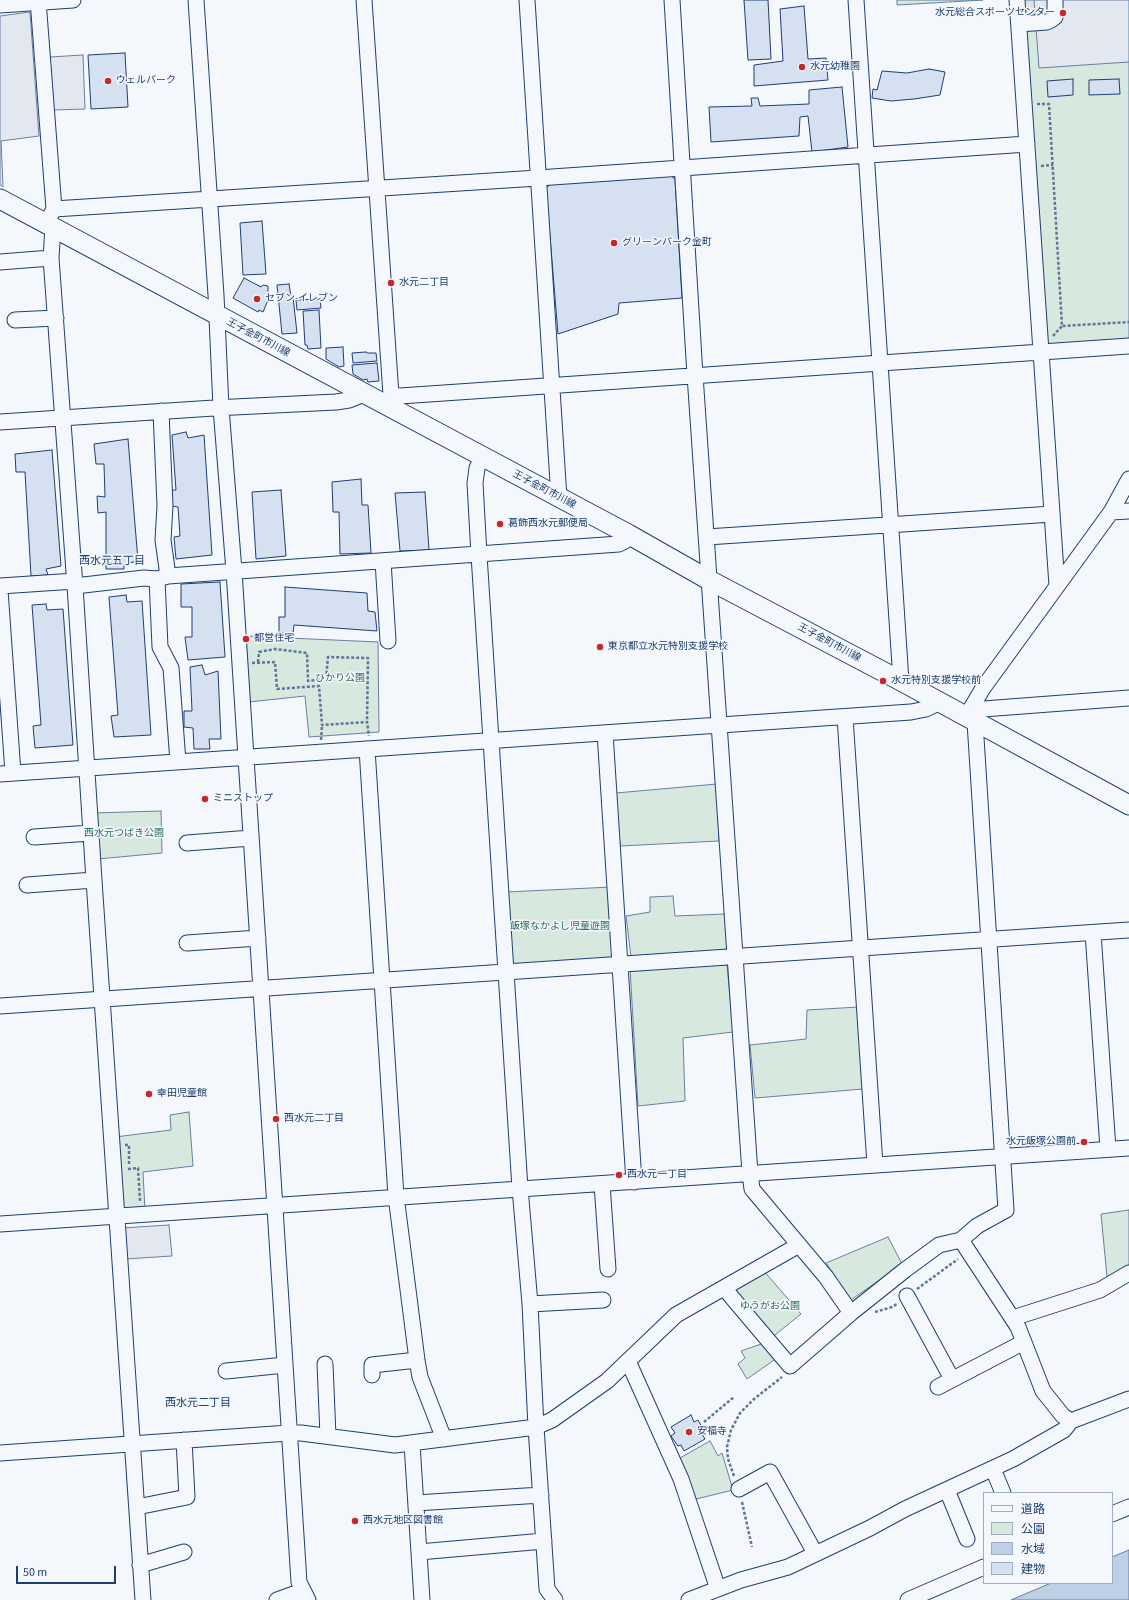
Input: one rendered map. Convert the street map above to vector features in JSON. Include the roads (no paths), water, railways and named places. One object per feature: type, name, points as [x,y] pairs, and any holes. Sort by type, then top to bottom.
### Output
[{"type":"main road","name":"王子金町市川線","points":[[0,199],[51,220],[216,316],[364,394],[389,400],[482,457],[628,534],[709,580],[940,702],[970,716],[1129,805]]},
{"type":"street","points":[[0,5],[38,1],[73,0]]},
{"type":"street","points":[[196,0],[262,990],[299,1582],[305,1595],[277,1600]]},
{"type":"street","points":[[364,0],[389,400],[400,396],[1129,346]]},
{"type":"street","points":[[527,0],[553,385],[559,498]]},
{"type":"street","points":[[672,0],[695,375],[720,725],[734,957],[752,1189],[826,1277],[851,1313]]},
{"type":"street","points":[[856,0],[892,524],[901,681]]},
{"type":"street","points":[[1017,0],[1057,586]]},
{"type":"street","points":[[1019,24],[1047,22],[1051,20],[1056,12],[1054,0]]},
{"type":"street","points":[[38,1],[51,220],[51,258],[75,583],[90,833],[131,1444],[137,1507],[142,1600]]},
{"type":"street","points":[[51,220],[209,199],[866,156],[1026,144]]},
{"type":"street","points":[[0,262],[51,258]]},
{"type":"street","points":[[15,320],[56,318]]},
{"type":"street","points":[[0,422],[161,411],[336,402],[349,400],[364,394]]},
{"type":"street","points":[[161,411],[165,506],[160,647],[171,668],[178,762]]},
{"type":"street","points":[[482,457],[477,468],[475,483],[479,555],[520,1188],[530,1304],[536,1427],[547,1590],[555,1600]]},
{"type":"street","points":[[724,1288],[790,1366],[851,1313],[939,1245],[961,1240],[977,1226],[1006,1210],[988,939],[970,716],[983,688],[1111,512],[1129,479]]},
{"type":"street","points":[[1111,512],[1129,511]]},
{"type":"street","points":[[707,536],[1052,514]]},
{"type":"street","points":[[0,586],[162,578],[234,571],[619,544],[625,542],[628,534]]},
{"type":"street","points":[[383,561],[388,641]]},
{"type":"street","points":[[0,590],[6,773],[846,717],[919,711],[940,702]]},
{"type":"street","points":[[970,716],[1129,698]]},
{"type":"street","points":[[846,717],[875,1165]]},
{"type":"street","points":[[605,733],[634,1182]]},
{"type":"street","points":[[368,749],[396,1196],[420,1377],[444,1439]]},
{"type":"street","points":[[34,837],[90,833]]},
{"type":"street","points":[[187,842],[251,838]]},
{"type":"street","points":[[28,884],[94,880]]},
{"type":"street","points":[[0,1006],[262,990],[1129,930]]},
{"type":"street","points":[[1093,933],[1108,1149]]},
{"type":"street","points":[[187,943],[258,938]]},
{"type":"street","points":[[0,1224],[275,1206],[396,1196],[634,1182],[1129,1148]]},
{"type":"street","points":[[602,1184],[608,1269]]},
{"type":"street","points":[[961,1240],[1013,1318],[1044,1391],[1063,1416],[1071,1421]]},
{"type":"street","points":[[0,1452],[289,1433],[328,1436],[395,1445],[536,1427],[552,1420],[608,1381],[676,1315],[799,1245]]},
{"type":"street","points":[[1013,1318],[1100,1290],[1129,1273]]},
{"type":"street","points":[[907,1296],[945,1383],[1024,1342]]},
{"type":"street","points":[[530,1304],[603,1300]]},
{"type":"street","points":[[372,1375],[372,1365],[417,1360]]},
{"type":"street","points":[[628,1361],[684,1486],[718,1589]]},
{"type":"street","points":[[325,1364],[328,1436]]},
{"type":"street","points":[[226,1371],[285,1365]]},
{"type":"street","points":[[689,1600],[741,1580],[788,1567],[870,1528],[905,1509],[993,1470],[1064,1430],[1071,1421],[1129,1399]]},
{"type":"street","points":[[137,1507],[187,1497],[184,1440]]},
{"type":"street","points":[[412,1444],[422,1600]]},
{"type":"street","points":[[993,1470],[1003,1492]]},
{"type":"street","points":[[739,1489],[770,1472],[816,1553]]},
{"type":"street","points":[[947,1490],[966,1539]]},
{"type":"street","points":[[416,1503],[541,1495]]},
{"type":"street","points":[[1113,1514],[1129,1507]]},
{"type":"street","points":[[419,1552],[544,1541]]},
{"type":"street","points":[[140,1565],[184,1552]]},
{"type":"street","points":[[908,1600],[983,1567]]},
{"type":"water","points":[[1129,1550],[1129,1600],[1011,1600],[1049,1584],[1113,1584],[1113,1557]]},
{"type":"place","name":"水元総合スポーツセンター","points":[[1063,13]]},
{"type":"place","name":"水元幼稚園","points":[[802,67]]},
{"type":"place","name":"ウェルパーク","points":[[108,81]]},
{"type":"place","name":"グリーンパーク金町","points":[[614,243]]},
{"type":"place","name":"水元二丁目","points":[[391,283]]},
{"type":"place","name":"セブン-イレブン","points":[[257,299]]},
{"type":"place","name":"葛飾西水元郵便局","points":[[500,524]]},
{"type":"place","name":"都営住宅","points":[[246,639]]},
{"type":"place","name":"東京都立水元特別支援学校","points":[[600,647]]},
{"type":"place","name":"水元特別支援学校前","points":[[883,681]]},
{"type":"place","name":"ミニストップ","points":[[205,799]]},
{"type":"place","name":"幸田児童館","points":[[149,1094]]},
{"type":"place","name":"西水元二丁目","points":[[276,1119]]},
{"type":"place","name":"水元飯塚公園前","points":[[1084,1142]]},
{"type":"place","name":"西水元一丁目","points":[[619,1175]]},
{"type":"place","name":"安福寺","points":[[689,1432]]},
{"type":"place","name":"西水元地区図書館","points":[[355,1521]]},
{"type":"district","name":"西水元五丁目","points":[[112,562]]},
{"type":"district","name":"西水元二丁目","points":[[198,1404]]},
{"type":"park label","name":"ひかり公園","points":[[340,679]]},
{"type":"park label","name":"西水元つばき公園","points":[[124,834]]},
{"type":"park label","name":"飯塚なかよし児童遊園","points":[[560,927]]},
{"type":"park label","name":"ゆうがお公園","points":[[770,1307]]}]
